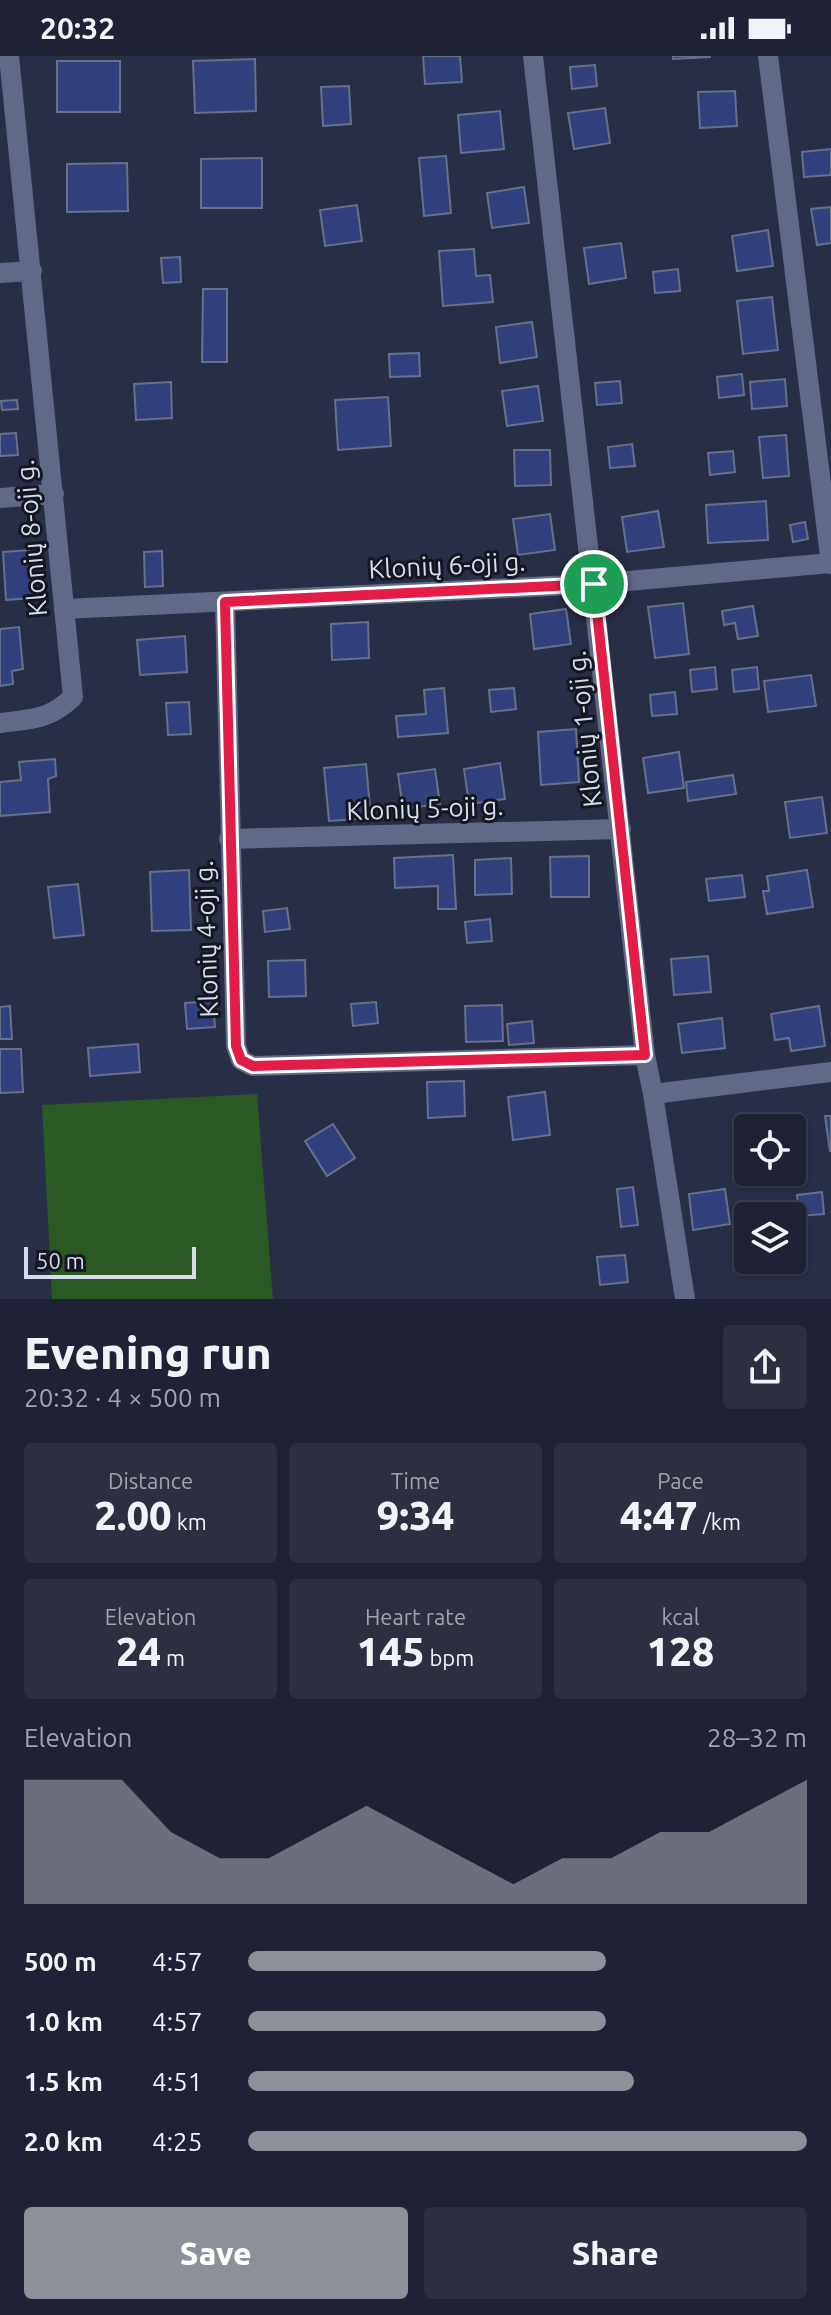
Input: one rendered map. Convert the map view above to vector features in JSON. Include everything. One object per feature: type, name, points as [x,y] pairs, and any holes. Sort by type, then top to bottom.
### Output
[{"type":"street","name":"Klonių 8-oji g.","points":[[0,723],[57,712],[73,697],[9,56]]},
{"type":"street","name":"Klonių 1-oji g.","points":[[533,56],[645,1055],[685,1299]]},
{"type":"street","points":[[768,56],[831,564]]},
{"type":"street","points":[[0,273],[32,271]]},
{"type":"street","points":[[0,498],[54,494]]},
{"type":"street","name":"Klonių 6-oji g.","points":[[64,609],[594,584],[831,564]]},
{"type":"street","name":"Klonių 4-oji g.","points":[[225,602],[236,1046],[241,1060],[253,1066],[645,1055]]},
{"type":"street","name":"Klonių 5-oji g.","points":[[229,839],[621,829]]},
{"type":"street","points":[[653,1094],[831,1072]]},
{"type":"green space","points":[[257,1094],[273,1299],[52,1299],[42,1105]]},
{"type":"building","points":[[423,56],[460,56],[462,82],[425,84]]},
{"type":"building","points":[[673,56],[710,56],[710,57],[673,59]]},
{"type":"building","points":[[255,59],[256,111],[195,113],[193,61]]},
{"type":"building","points":[[57,61],[120,61],[120,112],[57,112]]},
{"type":"building","points":[[595,65],[597,86],[572,89],[570,67]]},
{"type":"building","points":[[349,86],[351,124],[323,126],[321,87]]},
{"type":"building","points":[[735,91],[737,126],[700,128],[698,92]]},
{"type":"building","points":[[605,108],[610,143],[574,149],[568,113]]},
{"type":"building","points":[[500,111],[504,149],[461,153],[458,115]]},
{"type":"building","points":[[831,149],[831,175],[804,177],[802,152]]},
{"type":"building","points":[[446,156],[451,213],[424,216],[419,158]]},
{"type":"building","points":[[262,158],[262,208],[201,208],[201,159]]},
{"type":"building","points":[[127,163],[128,211],[67,212],[67,164]]},
{"type":"building","points":[[524,187],[529,223],[492,228],[487,193]]},
{"type":"building","points":[[357,205],[362,241],[325,246],[320,210]]},
{"type":"building","points":[[831,207],[831,243],[817,245],[811,209]]},
{"type":"building","points":[[768,230],[773,266],[737,271],[732,236]]},
{"type":"building","points":[[621,243],[626,278],[589,284],[584,248]]},
{"type":"building","points":[[474,249],[476,276],[490,275],[493,302],[443,306],[439,251]]},
{"type":"building","points":[[180,257],[181,282],[163,283],[161,258]]},
{"type":"building","points":[[678,269],[680,291],[655,293],[653,272]]},
{"type":"building","points":[[203,289],[227,289],[227,362],[202,362]]},
{"type":"building","points":[[772,297],[778,350],[743,354],[737,301]]},
{"type":"building","points":[[532,322],[537,357],[500,363],[496,327]]},
{"type":"building","points":[[419,353],[420,376],[390,377],[389,354]]},
{"type":"building","points":[[742,374],[744,395],[719,398],[717,377]]},
{"type":"building","points":[[785,379],[787,406],[752,409],[750,382]]},
{"type":"building","points":[[620,381],[622,403],[597,405],[595,383]]},
{"type":"building","points":[[171,382],[172,418],[136,420],[134,384]]},
{"type":"building","points":[[538,386],[543,421],[507,426],[502,391]]},
{"type":"building","points":[[388,397],[391,446],[338,450],[335,400]]},
{"type":"building","points":[[17,400],[18,409],[2,410],[1,401]]},
{"type":"building","points":[[16,433],[18,455],[0,456],[0,434]]},
{"type":"building","points":[[786,435],[789,476],[763,478],[759,437]]},
{"type":"building","points":[[632,444],[635,466],[610,468],[608,447]]},
{"type":"building","points":[[514,450],[550,450],[551,485],[515,486]]},
{"type":"building","points":[[733,451],[735,472],[710,475],[708,453]]},
{"type":"building","points":[[766,501],[768,540],[708,543],[706,505]]},
{"type":"building","points":[[658,511],[664,547],[627,552],[622,517]]},
{"type":"building","points":[[550,514],[555,550],[518,555],[513,519]]},
{"type":"building","points":[[805,522],[808,539],[793,542],[790,525]]},
{"type":"building","points":[[30,550],[33,598],[6,600],[3,552]]},
{"type":"building","points":[[162,551],[163,586],[145,587],[144,552]]},
{"type":"building","points":[[683,603],[689,654],[655,658],[648,607]]},
{"type":"building","points":[[753,606],[758,636],[738,639],[735,623],[724,625],[722,611]]},
{"type":"building","points":[[566,609],[571,644],[534,649],[530,614]]},
{"type":"building","points":[[368,622],[369,658],[332,660],[331,624]]},
{"type":"building","points":[[19,627],[23,669],[12,671],[13,684],[0,686],[0,629]]},
{"type":"building","points":[[185,636],[187,672],[140,675],[137,640]]},
{"type":"building","points":[[715,667],[717,689],[692,692],[690,670]]},
{"type":"building","points":[[757,667],[759,689],[734,692],[732,670]]},
{"type":"building","points":[[811,675],[816,706],[768,712],[764,681]]},
{"type":"building","points":[[444,688],[448,733],[398,737],[396,716],[426,714],[424,690]]},
{"type":"building","points":[[514,688],[516,709],[491,712],[489,690]]},
{"type":"building","points":[[675,692],[677,714],[652,716],[650,695]]},
{"type":"building","points":[[189,702],[191,734],[168,735],[166,703]]},
{"type":"building","points":[[576,729],[579,782],[541,785],[538,732]]},
{"type":"building","points":[[679,752],[684,788],[648,793],[643,758]]},
{"type":"building","points":[[55,759],[56,776],[48,779],[50,812],[0,816],[0,782],[21,780],[19,762]]},
{"type":"building","points":[[500,763],[505,799],[469,804],[464,769]]},
{"type":"building","points":[[366,764],[371,818],[329,821],[324,768]]},
{"type":"building","points":[[435,769],[440,804],[403,809],[398,774]]},
{"type":"building","points":[[733,775],[736,794],[688,801],[686,782]]},
{"type":"building","points":[[822,797],[827,833],[790,838],[785,802]]},
{"type":"building","points":[[453,855],[456,909],[438,909],[438,886],[395,888],[394,858]]},
{"type":"building","points":[[589,856],[589,897],[551,897],[550,857]]},
{"type":"building","points":[[511,858],[512,894],[475,895],[475,860]]},
{"type":"building","points":[[189,870],[191,930],[152,931],[150,872]]},
{"type":"building","points":[[807,870],[813,907],[767,914],[763,891],[769,891],[767,876]]},
{"type":"building","points":[[742,875],[745,897],[709,901],[706,879]]},
{"type":"building","points":[[78,884],[84,935],[54,938],[48,887]]},
{"type":"building","points":[[287,908],[290,929],[265,932],[263,911]]},
{"type":"building","points":[[490,919],[492,941],[467,943],[465,922]]},
{"type":"building","points":[[708,956],[711,992],[674,995],[671,959]]},
{"type":"building","points":[[305,960],[306,996],[269,997],[268,961]]},
{"type":"building","points":[[213,1001],[215,1027],[187,1029],[185,1003]]},
{"type":"building","points":[[376,1002],[378,1023],[353,1026],[351,1004]]},
{"type":"building","points":[[502,1005],[503,1041],[466,1042],[465,1006]]},
{"type":"building","points":[[10,1006],[12,1039],[0,1039],[0,1007]]},
{"type":"building","points":[[819,1006],[825,1046],[791,1051],[789,1038],[775,1040],[771,1014]]},
{"type":"building","points":[[722,1018],[725,1048],[682,1053],[678,1024]]},
{"type":"building","points":[[532,1021],[534,1043],[509,1045],[507,1024]]},
{"type":"building","points":[[138,1044],[140,1072],[90,1076],[88,1048]]},
{"type":"building","points":[[0,1049],[21,1049],[23,1092],[0,1093]]},
{"type":"building","points":[[464,1081],[465,1116],[428,1118],[427,1082]]},
{"type":"building","points":[[545,1092],[550,1135],[513,1140],[508,1097]]},
{"type":"building","points":[[825,1116],[831,1116],[831,1151],[830,1151]]},
{"type":"building","points":[[333,1124],[355,1158],[327,1176],[305,1141]]},
{"type":"building","points":[[633,1187],[638,1225],[621,1227],[617,1189]]},
{"type":"building","points":[[725,1189],[730,1224],[693,1230],[689,1194]]},
{"type":"building","points":[[822,1192],[824,1214],[806,1215],[806,1202],[798,1202],[797,1195]]},
{"type":"building","points":[[625,1255],[628,1282],[600,1285],[597,1257]]},
{"type":"route","points":[[594,584],[645,1055],[253,1066],[241,1060],[236,1046],[225,602],[594,584]]}]
